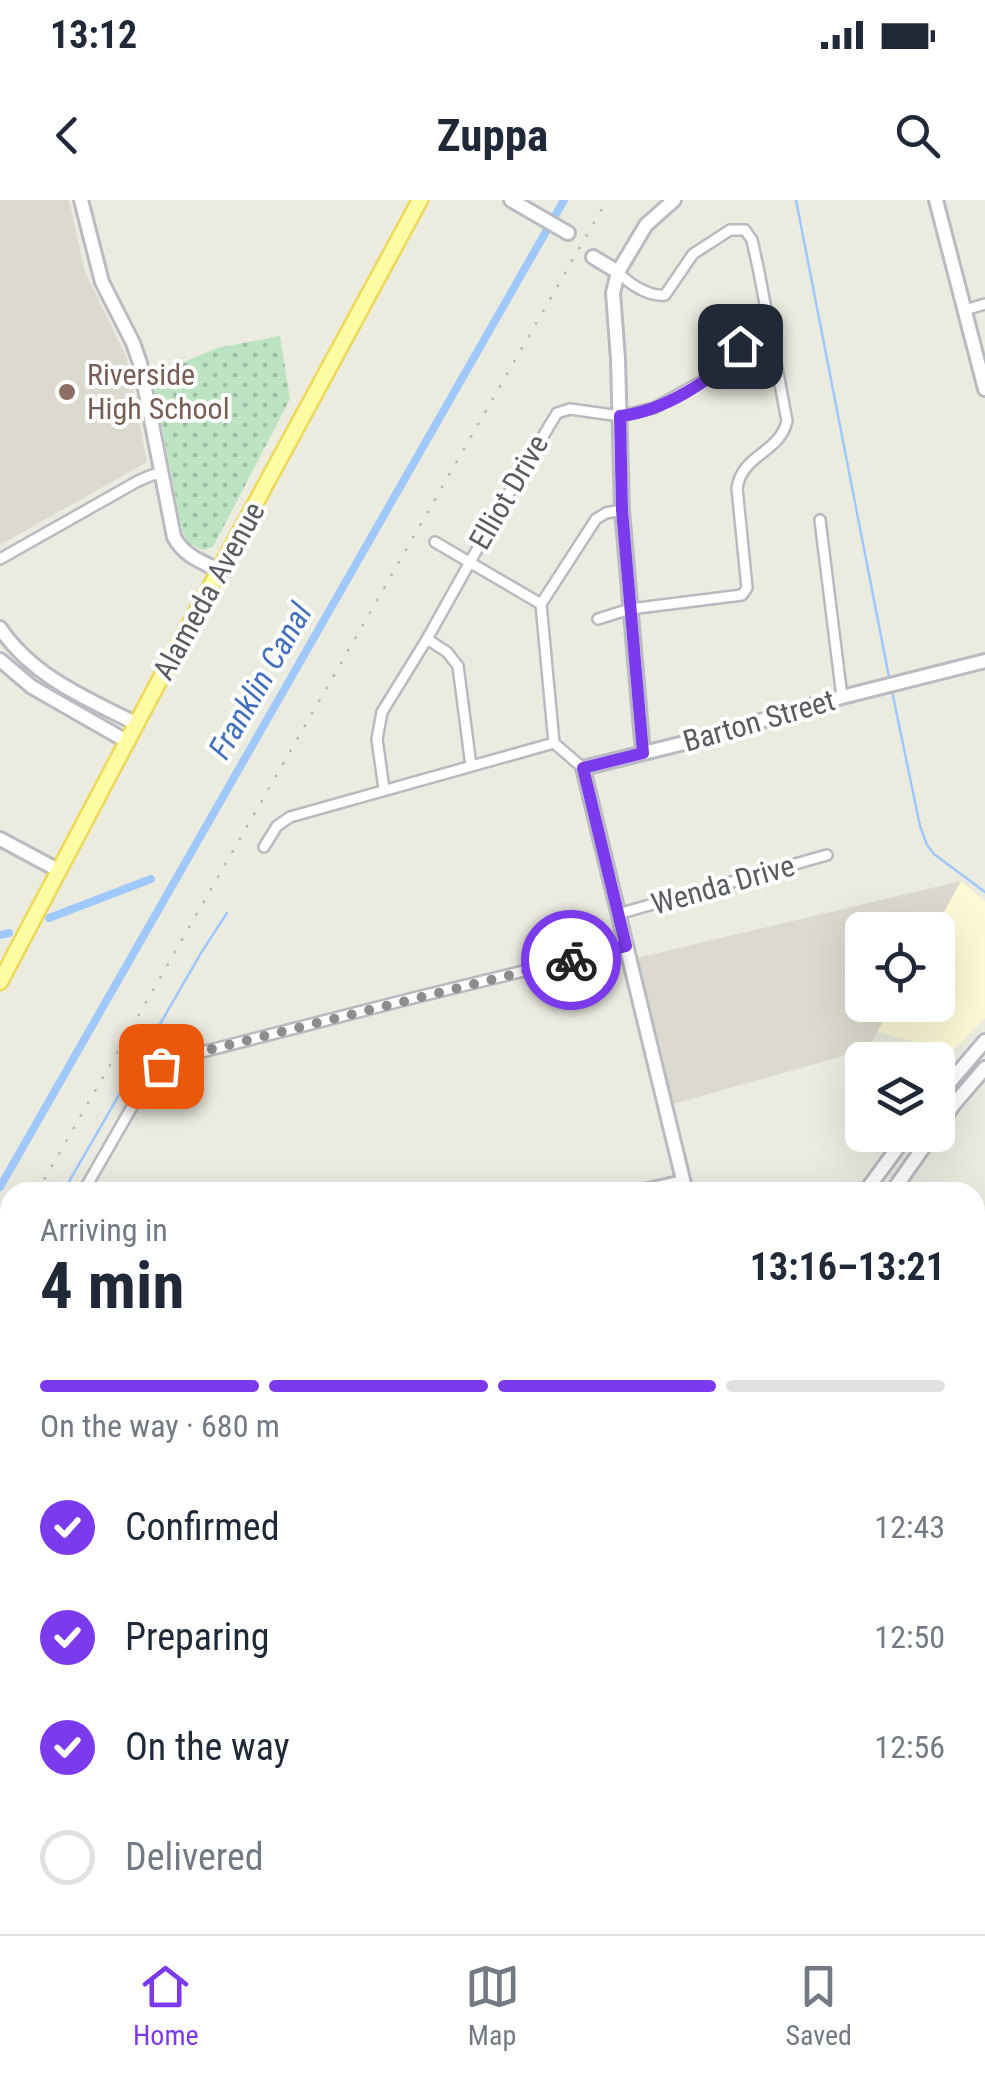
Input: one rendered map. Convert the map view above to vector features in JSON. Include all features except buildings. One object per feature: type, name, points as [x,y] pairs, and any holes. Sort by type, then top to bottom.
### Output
[{"type":"main road","name":"Alameda Avenue","points":[[0,982],[420,200]]},
{"type":"street","points":[[81,200],[102,282],[140,363],[178,546],[221,570]]},
{"type":"street","points":[[511,200],[564,230]]},
{"type":"street","points":[[643,753],[622,510],[613,293],[618,272],[652,218],[674,200]]},
{"type":"street","points":[[936,200],[985,389]]},
{"type":"street","points":[[593,256],[624,279],[656,296],[665,295],[694,254],[722,234],[735,228],[745,230],[752,240],[786,421],[780,438],[750,461],[738,480],[745,592],[738,598],[630,609],[598,619]]},
{"type":"street","points":[[965,310],[985,304]]},
{"type":"street","name":"Elliot Drive","points":[[384,790],[377,739],[380,718],[556,413],[570,409],[620,416],[654,408],[713,375],[744,344],[770,335]]},
{"type":"street","points":[[0,558],[138,482],[161,474]]},
{"type":"street","points":[[622,510],[596,519],[541,604],[554,743],[583,768],[684,1182]]},
{"type":"street","points":[[820,520],[842,697]]},
{"type":"street","points":[[436,542],[541,604]]},
{"type":"street","points":[[0,628],[41,673],[137,724]]},
{"type":"street","points":[[427,639],[447,652],[458,666],[471,766]]},
{"type":"street","points":[[0,660],[32,688],[128,742]]},
{"type":"street","name":"Barton Street","points":[[583,768],[985,661]]},
{"type":"street","points":[[264,847],[277,826],[290,817],[554,743]]},
{"type":"street","points":[[0,839],[58,870]]},
{"type":"street","name":"Wenda Drive","points":[[618,914],[827,855]]},
{"type":"street","name":"Wenda Drive","points":[[89,1182],[148,1080],[168,1061],[626,946]]},
{"type":"street","points":[[955,1077],[984,1044]]},
{"type":"street","points":[[955,1103],[985,1068]]},
{"type":"street","points":[[872,1182],[894,1152]]},
{"type":"street","points":[[899,1182],[920,1152]]},
{"type":"shaded area","name":"Riverside High School","points":[[0,200],[69,200],[85,272],[127,358],[147,462],[0,545]]},
{"type":"shaded area","points":[[961,881],[985,901],[985,1018],[955,1049],[955,1042],[914,1042],[877,1031],[882,1022],[955,1022],[955,912],[944,912]]},
{"type":"shaded area","points":[[961,881],[944,912],[845,912],[845,1022],[883,1022],[872,1042],[845,1042],[845,1055],[673,1104],[637,958]]},
{"type":"green space","points":[[280,336],[290,399],[213,547],[203,550],[189,543],[182,530],[153,379],[217,348]]},
{"type":"waterway","name":"Franklin Canal","points":[[3,1182],[564,200]]},
{"type":"waterway","points":[[796,200],[889,677]]},
{"type":"waterway","points":[[892,691],[927,845],[985,892]]},
{"type":"waterway","points":[[49,918],[151,879]]},
{"type":"waterway","points":[[69,1182],[227,913]]},
{"type":"waterway","points":[[0,935],[9,933]]},
{"type":"railway","points":[[43,1182],[607,200]]},
{"type":"way so far","points":[[161,1066],[176,1058],[571,960]]},
{"type":"place","name":"Riverside High School","points":[[67,392]]},
{"type":"route","points":[[571,960],[626,946],[583,768],[643,753],[622,510],[620,416],[654,408],[704,381],[726,365],[740,346]]}]
